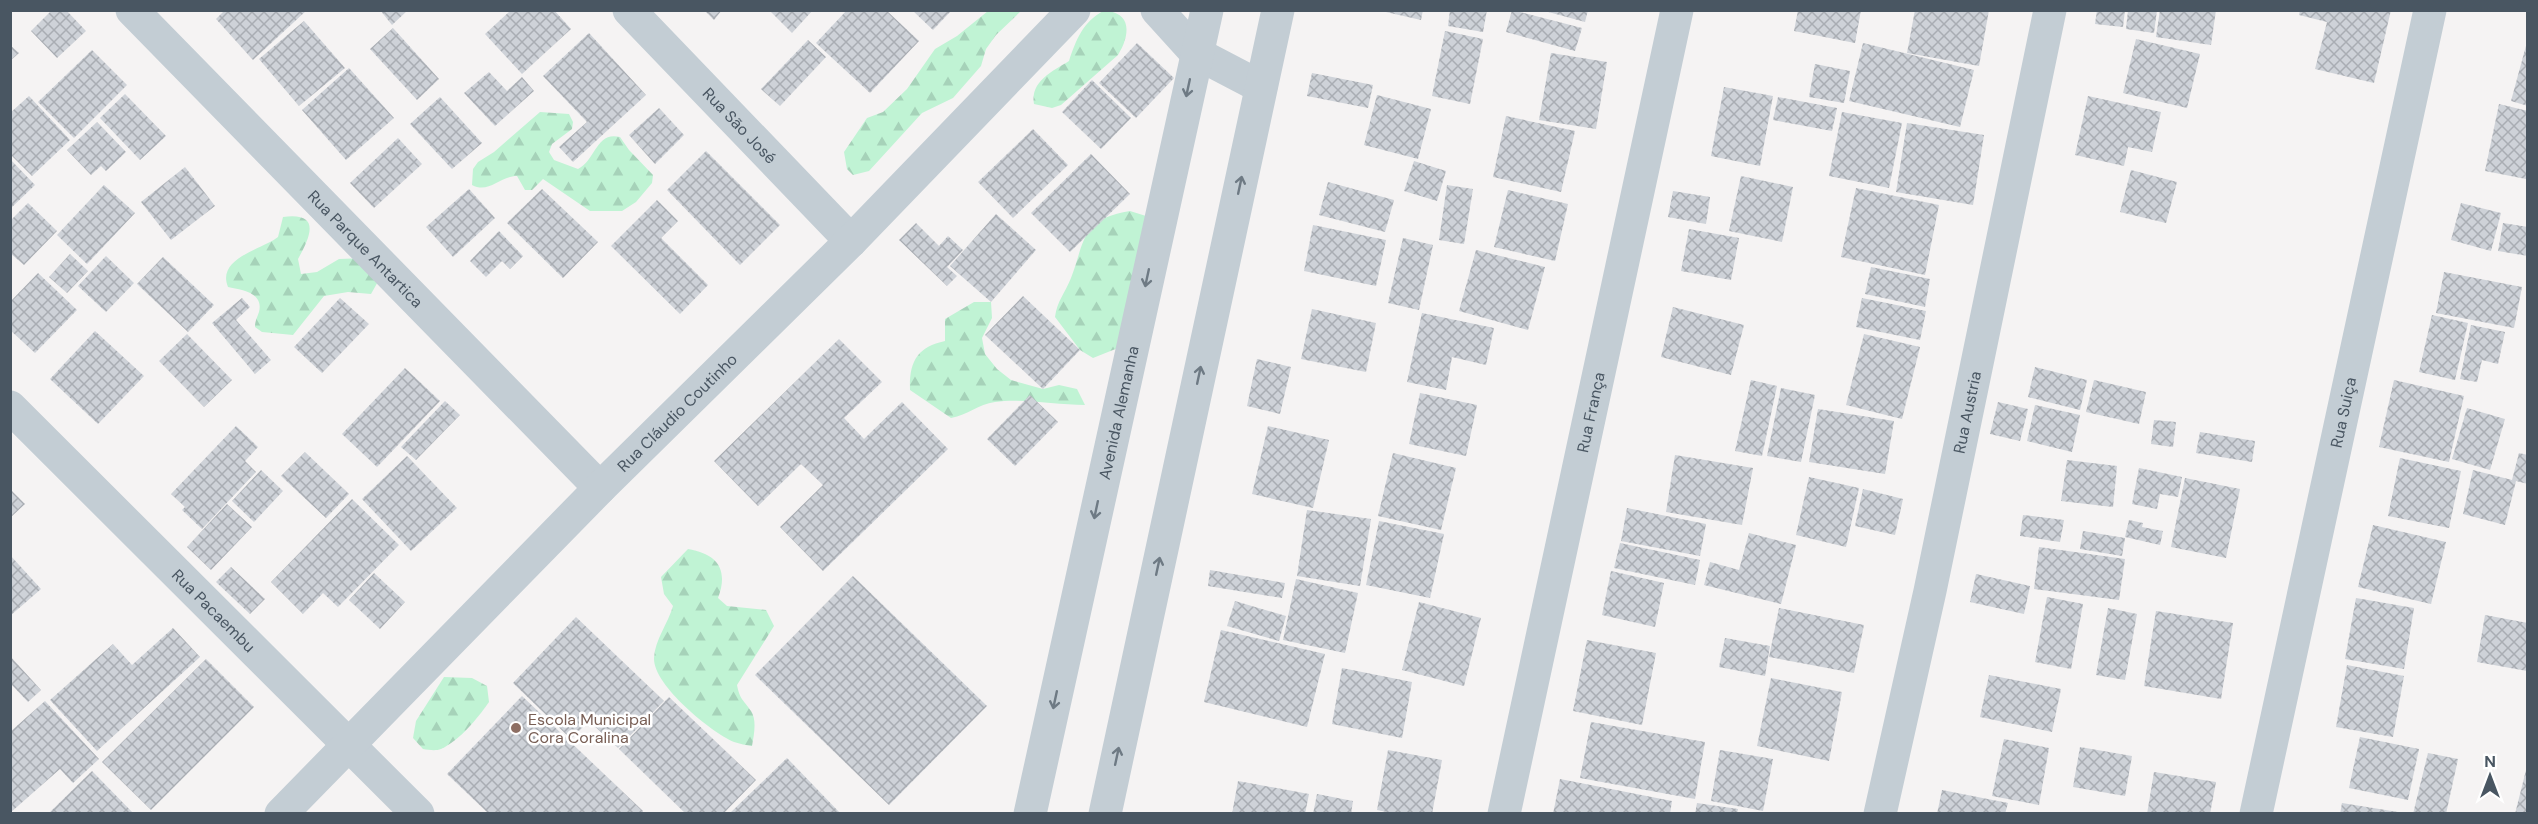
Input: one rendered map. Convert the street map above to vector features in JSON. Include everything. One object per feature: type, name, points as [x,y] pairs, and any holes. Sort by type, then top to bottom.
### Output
[{"type":"street","name":"Rua Parque Antartica","points":[[132,10],[600,488]]},
{"type":"street","name":"Rua São José","points":[[629,10],[851,241]]},
{"type":"street","name":"Rua Cláudio Coutinho","points":[[281,813],[600,488],[851,241],[1074,10]]},
{"type":"street","points":[[1157,10],[1196,52],[1262,87]]},
{"type":"street","name":"Avenida Alemanha","points":[[1030,813],[1207,10]]},
{"type":"street","points":[[1104,813],[1278,10]]},
{"type":"street","name":"Rua França","points":[[1504,813],[1677,10]]},
{"type":"street","name":"Rua Austria","points":[[1880,813],[1930,591],[2050,10]]},
{"type":"street","name":"Rua Suiça","points":[[2256,813],[2430,10]]},
{"type":"street","name":"Rua Pacaembu","points":[[10,407],[418,813]]},
{"type":"green space","points":[[988,11],[1021,11],[996,35],[986,49],[981,66],[953,98],[922,113],[869,171],[853,175],[847,169],[844,152],[867,118],[883,112],[907,89],[935,49],[957,36]]},
{"type":"green space","points":[[1103,11],[1120,15],[1124,20],[1125,40],[1118,55],[1061,105],[1052,108],[1034,104],[1034,96],[1039,83],[1069,61],[1085,26]]},
{"type":"green space","points":[[540,112],[569,114],[573,122],[572,129],[552,144],[549,152],[554,160],[578,169],[606,138],[620,137],[653,175],[652,183],[636,202],[622,211],[590,211],[543,179],[532,190],[525,190],[517,176],[484,187],[472,185],[473,169],[478,162],[494,152]]},
{"type":"green space","points":[[1130,211],[1146,216],[1118,348],[1093,358],[1080,350],[1055,317],[1056,311],[1087,234],[1102,220]]},
{"type":"green space","points":[[283,217],[303,218],[308,222],[310,228],[298,259],[301,274],[317,272],[339,259],[366,258],[380,278],[371,294],[348,292],[324,296],[293,335],[262,332],[255,327],[260,305],[258,300],[250,293],[228,287],[226,277],[235,262],[278,237]]},
{"type":"green space","points":[[974,302],[991,302],[992,318],[982,338],[985,354],[997,369],[1011,380],[1043,389],[1059,385],[1077,389],[1085,405],[1005,401],[989,403],[951,418],[910,390],[911,371],[917,357],[928,347],[945,341],[945,319]]},
{"type":"green space","points":[[688,549],[706,555],[718,564],[722,579],[718,598],[727,606],[766,610],[774,626],[737,685],[754,719],[752,746],[724,737],[698,718],[673,694],[656,669],[655,651],[673,606],[664,594],[661,577]]},
{"type":"green space","points":[[444,677],[472,678],[487,686],[489,702],[474,722],[448,745],[439,750],[423,749],[413,738],[416,721]]},
{"type":"building","points":[[52,10],[66,10],[86,31],[57,58],[31,31]]},
{"type":"building","points":[[225,10],[307,10],[253,60],[216,19]]},
{"type":"building","points":[[380,10],[408,10],[392,25]]},
{"type":"building","points":[[511,10],[554,10],[571,29],[522,74],[485,34]]},
{"type":"building","points":[[704,10],[722,10],[714,20]]},
{"type":"building","points":[[769,10],[813,10],[792,33]]},
{"type":"building","points":[[847,10],[886,10],[919,41],[870,93],[816,43]]},
{"type":"building","points":[[912,10],[952,10],[933,30]]},
{"type":"building","points":[[1377,10],[1423,10],[1421,20]]},
{"type":"building","points":[[1450,10],[1487,10],[1483,32],[1448,26]]},
{"type":"building","points":[[1512,10],[1582,28],[1575,51],[1506,32]]},
{"type":"building","points":[[1541,10],[1588,10],[1585,22]]},
{"type":"building","points":[[1798,10],[1861,10],[1855,43],[1794,31]]},
{"type":"building","points":[[1915,10],[1989,10],[1979,66],[1907,53]]},
{"type":"building","points":[[2097,10],[2125,10],[2123,27],[2095,24]]},
{"type":"building","points":[[2128,10],[2157,10],[2154,33],[2126,29]]},
{"type":"building","points":[[2160,10],[2216,10],[2211,45],[2156,37]]},
{"type":"building","points":[[2300,10],[2391,10],[2374,83],[2315,69],[2327,22],[2299,15]]},
{"type":"building","points":[[304,21],[345,68],[299,106],[259,59]]},
{"type":"building","points":[[393,28],[439,79],[417,100],[370,49]]},
{"type":"building","points":[[1445,31],[1483,39],[1470,104],[1432,96]]},
{"type":"building","points":[[589,33],[646,95],[573,162],[559,147],[587,122],[543,76]]},
{"type":"building","points":[[2136,39],[2200,54],[2187,108],[2123,93]]},
{"type":"building","points":[[808,40],[826,57],[780,106],[761,89]]},
{"type":"building","points":[[2528,42],[2528,106],[2511,101]]},
{"type":"building","points":[[1137,43],[1174,78],[1136,118],[1099,83]]},
{"type":"building","points":[[1863,43],[1974,70],[1960,127],[1849,101]]},
{"type":"building","points":[[10,45],[19,53],[10,61]]},
{"type":"building","points":[[92,50],[127,85],[74,138],[38,102]]},
{"type":"building","points":[[1551,53],[1607,62],[1596,129],[1539,120]]},
{"type":"building","points":[[1815,64],[1850,71],[1844,103],[1809,97]]},
{"type":"building","points":[[349,68],[394,118],[346,160],[302,110]]},
{"type":"building","points":[[489,72],[507,91],[522,77],[534,91],[495,126],[464,93]]},
{"type":"building","points":[[1312,73],[1373,85],[1368,108],[1307,96]]},
{"type":"building","points":[[1092,80],[1131,118],[1101,149],[1062,112]]},
{"type":"building","points":[[1724,87],[1773,96],[1760,166],[1711,156]]},
{"type":"building","points":[[125,94],[166,136],[140,160],[100,118]]},
{"type":"building","points":[[1377,95],[1431,109],[1418,159],[1364,145]]},
{"type":"building","points":[[29,96],[70,140],[32,176],[10,154],[10,113]]},
{"type":"building","points":[[2088,96],[2161,112],[2152,152],[2128,147],[2124,166],[2075,155]]},
{"type":"building","points":[[440,97],[482,143],[452,169],[410,124]]},
{"type":"building","points":[[1778,97],[1837,108],[1832,131],[1773,120]]},
{"type":"building","points":[[2499,104],[2528,111],[2526,179],[2485,171]]},
{"type":"building","points":[[659,108],[684,135],[655,164],[629,135]]},
{"type":"building","points":[[1842,112],[1902,123],[1889,188],[1829,176]]},
{"type":"building","points":[[1506,116],[1575,131],[1561,192],[1493,177]]},
{"type":"building","points":[[97,122],[126,152],[106,171],[101,166],[91,175],[67,150]]},
{"type":"building","points":[[1907,123],[1984,135],[1973,205],[1896,192]]},
{"type":"building","points":[[1033,129],[1068,165],[1013,218],[978,182]]},
{"type":"building","points":[[398,138],[422,164],[374,208],[350,183]]},
{"type":"building","points":[[706,151],[780,225],[740,265],[667,190]]},
{"type":"building","points":[[1091,154],[1130,194],[1070,252],[1031,213]]},
{"type":"building","points":[[10,159],[35,185],[10,209]]},
{"type":"building","points":[[1414,161],[1446,171],[1437,201],[1404,191]]},
{"type":"building","points":[[185,167],[215,206],[171,240],[141,202]]},
{"type":"building","points":[[2131,170],[2177,182],[2166,223],[2120,212]]},
{"type":"building","points":[[1741,176],[1793,187],[1782,242],[1729,231]]},
{"type":"building","points":[[1328,182],[1394,200],[1385,232],[1319,215]]},
{"type":"building","points":[[104,185],[135,213],[87,264],[57,235]]},
{"type":"building","points":[[1447,185],[1473,189],[1464,244],[1439,240]]},
{"type":"building","points":[[1856,188],[1939,205],[1925,275],[1841,257]]},
{"type":"building","points":[[469,189],[495,218],[453,257],[426,227]]},
{"type":"building","points":[[542,189],[598,242],[563,278],[507,223]]},
{"type":"building","points":[[1508,190],[1568,204],[1555,261],[1494,247]]},
{"type":"building","points":[[1673,191],[1710,197],[1706,224],[1668,217]]},
{"type":"building","points":[[657,200],[678,221],[661,238],[708,285],[680,314],[611,246]]},
{"type":"building","points":[[28,203],[57,231],[24,265],[10,253],[10,221]]},
{"type":"building","points":[[2461,203],[2501,213],[2491,251],[2451,240]]},
{"type":"building","points":[[996,214],[1036,250],[991,302],[950,266]]},
{"type":"building","points":[[916,223],[939,246],[948,236],[963,250],[947,267],[957,276],[947,286],[899,240]]},
{"type":"building","points":[[2503,223],[2528,227],[2528,256],[2498,251]]},
{"type":"building","points":[[1313,225],[1386,240],[1376,286],[1304,271]]},
{"type":"building","points":[[1689,229],[1739,238],[1731,280],[1681,271]]},
{"type":"building","points":[[499,231],[523,256],[510,269],[502,261],[486,277],[470,261]]},
{"type":"building","points":[[1403,238],[1433,245],[1419,310],[1388,303]]},
{"type":"building","points":[[1476,250],[1545,267],[1528,330],[1459,311]]},
{"type":"building","points":[[70,254],[88,271],[67,293],[49,277]]},
{"type":"building","points":[[106,256],[134,283],[106,312],[78,286]]},
{"type":"building","points":[[163,257],[214,305],[188,332],[137,284]]},
{"type":"building","points":[[1871,267],[1930,279],[1925,307],[1865,294]]},
{"type":"building","points":[[2444,272],[2522,287],[2514,328],[2436,313]]},
{"type":"building","points":[[38,273],[77,310],[35,353],[10,330],[10,302]]},
{"type":"building","points":[[1023,296],[1080,350],[1043,389],[985,335]]},
{"type":"building","points":[[242,298],[250,307],[236,320],[271,360],[255,374],[212,323]]},
{"type":"building","points":[[340,298],[369,324],[322,373],[294,347]]},
{"type":"building","points":[[1862,298],[1926,311],[1920,340],[1856,327]]},
{"type":"building","points":[[1673,307],[1744,325],[1731,375],[1661,357]]},
{"type":"building","points":[[1312,309],[1376,323],[1366,372],[1301,359]]},
{"type":"building","points":[[1422,313],[1494,328],[1486,365],[1452,357],[1446,390],[1407,382]]},
{"type":"building","points":[[2432,315],[2468,323],[2455,380],[2419,372]]},
{"type":"building","points":[[2471,325],[2505,332],[2498,364],[2482,360],[2477,382],[2460,379]]},
{"type":"building","points":[[95,331],[144,376],[98,424],[50,379]]},
{"type":"building","points":[[187,334],[232,380],[204,407],[159,361]]},
{"type":"building","points":[[1864,334],[1920,347],[1902,419],[1846,405]]},
{"type":"building","points":[[839,339],[882,382],[844,418],[864,439],[902,402],[948,449],[823,571],[780,527],[823,485],[801,464],[758,506],[714,461]]},
{"type":"building","points":[[1257,359],[1291,367],[1280,414],[1247,406]]},
{"type":"building","points":[[2035,367],[2087,380],[2080,410],[2028,397]]},
{"type":"building","points":[[405,368],[440,401],[377,467],[342,434]]},
{"type":"building","points":[[1751,380],[1777,386],[1762,456],[1735,451]]},
{"type":"building","points":[[2094,380],[2146,392],[2139,424],[2086,412]]},
{"type":"building","points":[[2394,380],[2464,396],[2449,462],[2379,447]]},
{"type":"building","points":[[1781,388],[1815,395],[1801,462],[1767,456]]},
{"type":"building","points":[[1420,393],[1477,405],[1466,456],[1409,444]]},
{"type":"building","points":[[1030,395],[1058,422],[1015,466],[987,439]]},
{"type":"building","points":[[445,401],[460,415],[416,460],[401,447]]},
{"type":"building","points":[[1998,402],[2028,409],[2020,441],[1990,434]]},
{"type":"building","points":[[2035,405],[2080,415],[2072,452],[2027,441]]},
{"type":"building","points":[[2467,408],[2505,419],[2490,470],[2452,459]]},
{"type":"building","points":[[1818,409],[1894,421],[1885,474],[1809,462]]},
{"type":"building","points":[[2154,420],[2176,422],[2173,447],[2151,444]]},
{"type":"building","points":[[236,426],[258,447],[245,461],[256,472],[202,529],[182,510],[185,507],[171,494]]},
{"type":"building","points":[[1268,426],[1329,440],[1313,508],[1252,494]]},
{"type":"building","points":[[2200,432],[2255,441],[2252,462],[2196,453]]},
{"type":"building","points":[[305,452],[349,494],[326,518],[281,476]]},
{"type":"building","points":[[1393,453],[1456,468],[1441,530],[1378,516]]},
{"type":"building","points":[[2519,453],[2528,455],[2528,484],[2516,481],[2505,525],[2463,514],[2473,470],[2512,480]]},
{"type":"building","points":[[1675,455],[1753,468],[1742,525],[1666,512]]},
{"type":"building","points":[[407,456],[457,508],[411,551],[362,499]]},
{"type":"building","points":[[2400,458],[2461,471],[2449,528],[2388,516]]},
{"type":"building","points":[[2067,460],[2117,466],[2113,507],[2061,501]]},
{"type":"building","points":[[2139,468],[2182,477],[2178,497],[2160,494],[2157,509],[2132,504]]},
{"type":"building","points":[[261,470],[283,491],[254,522],[232,501]]},
{"type":"building","points":[[1809,477],[1859,488],[1846,547],[1796,535]]},
{"type":"building","points":[[2185,478],[2240,489],[2226,558],[2171,547]]},
{"type":"building","points":[[10,489],[25,504],[10,518]]},
{"type":"building","points":[[1863,489],[1903,499],[1895,535],[1855,526]]},
{"type":"building","points":[[352,499],[399,545],[338,607],[323,593],[303,614],[271,582]]},
{"type":"building","points":[[227,504],[252,527],[211,570],[187,547]]},
{"type":"building","points":[[1627,508],[1706,524],[1700,556],[1621,541]]},
{"type":"building","points":[[1307,510],[1371,519],[1360,586],[1297,576]]},
{"type":"building","points":[[2023,515],[2064,520],[2060,542],[2020,536]]},
{"type":"building","points":[[2129,520],[2143,523],[2142,527],[2163,531],[2160,545],[2125,537]]},
{"type":"building","points":[[1379,521],[1444,534],[1430,598],[1366,585]]},
{"type":"building","points":[[2373,525],[2446,542],[2431,604],[2358,587]]},
{"type":"building","points":[[2083,531],[2125,538],[2122,556],[2080,549]]},
{"type":"building","points":[[1749,533],[1796,545],[1781,604],[1704,585],[1710,562],[1739,570]]},
{"type":"building","points":[[1620,543],[1700,560],[1695,585],[1614,568]]},
{"type":"building","points":[[2039,547],[2125,559],[2119,600],[2034,589]]},
{"type":"building","points":[[10,555],[41,589],[10,616]]},
{"type":"building","points":[[231,567],[265,599],[250,614],[216,582]]},
{"type":"building","points":[[1210,570],[1285,583],[1282,598],[1208,586]]},
{"type":"building","points":[[1611,571],[1664,583],[1655,627],[1602,615]]},
{"type":"building","points":[[374,573],[405,602],[380,629],[349,600]]},
{"type":"building","points":[[1976,574],[2030,586],[2024,614],[1970,602]]},
{"type":"building","points":[[853,576],[987,706],[889,805],[755,675]]},
{"type":"building","points":[[1296,579],[1358,593],[1345,653],[1283,640]]},
{"type":"building","points":[[2047,597],[2083,604],[2071,669],[2035,662]]},
{"type":"building","points":[[2356,598],[2414,608],[2404,669],[2345,659]]},
{"type":"building","points":[[1235,601],[1286,616],[1279,641],[1227,626]]},
{"type":"building","points":[[1419,602],[1481,618],[1464,686],[1402,670]]},
{"type":"building","points":[[1779,608],[1864,625],[1854,673],[1769,657]]},
{"type":"building","points":[[2108,608],[2137,614],[2125,680],[2096,675]]},
{"type":"building","points":[[2156,611],[2233,623],[2221,699],[2144,686]]},
{"type":"building","points":[[2485,615],[2528,623],[2527,671],[2477,662]]},
{"type":"building","points":[[576,617],[664,701],[618,748],[589,721],[571,739],[513,683]]},
{"type":"building","points":[[173,628],[200,657],[97,751],[50,700],[113,644],[132,665]]},
{"type":"building","points":[[1221,630],[1325,654],[1307,727],[1204,702]]},
{"type":"building","points":[[1725,638],[1770,646],[1765,676],[1719,667]]},
{"type":"building","points":[[1587,640],[1656,653],[1642,725],[1573,711]]},
{"type":"building","points":[[10,656],[41,690],[28,702],[10,683]]},
{"type":"building","points":[[206,659],[254,707],[151,810],[102,762]]},
{"type":"building","points":[[2347,665],[2404,676],[2393,737],[2336,727]]},
{"type":"building","points":[[1342,668],[1412,682],[1402,738],[1332,724]]},
{"type":"building","points":[[1989,675],[2061,689],[2052,732],[1980,717]]},
{"type":"building","points":[[1771,678],[1842,692],[1829,761],[1757,746]]},
{"type":"building","points":[[522,696],[643,811],[641,814],[489,814],[447,774]]},
{"type":"building","points":[[669,697],[756,780],[723,814],[686,814],[619,749]]},
{"type":"building","points":[[45,701],[99,759],[73,783],[60,769],[10,813],[10,732]]},
{"type":"building","points":[[1591,722],[1705,742],[1695,799],[1580,778]]},
{"type":"building","points":[[2360,737],[2419,749],[2408,800],[2349,788]]},
{"type":"building","points":[[2004,739],[2049,748],[2039,805],[1992,796]]},
{"type":"building","points":[[2080,747],[2132,756],[2125,796],[2073,787]]},
{"type":"building","points":[[1388,750],[1442,760],[1432,814],[1396,814],[1377,810]]},
{"type":"building","points":[[1720,750],[1773,759],[1763,811],[1711,801]]},
{"type":"building","points":[[2428,753],[2458,759],[2446,814],[2413,814]]},
{"type":"building","points":[[787,758],[841,814],[729,814]]},
{"type":"building","points":[[2527,766],[2528,814],[2515,814]]},
{"type":"building","points":[[92,771],[134,814],[48,814]]},
{"type":"building","points":[[2154,772],[2216,782],[2210,814],[2147,814]]},
{"type":"building","points":[[1560,779],[1672,801],[1670,814],[1553,814]]},
{"type":"building","points":[[1238,781],[1309,794],[1305,814],[1232,814]]},
{"type":"building","points":[[1942,790],[2008,803],[2005,814],[1937,814]]},
{"type":"building","points":[[1317,794],[1353,801],[1351,814],[1313,814]]},
{"type":"building","points":[[1697,803],[1738,809],[1737,814],[1695,814]]},
{"type":"building","points":[[2342,803],[2398,812],[2398,814],[2340,814]]},
{"type":"place","name":"Escola Municipal Cora Coralina","points":[[516,728]]}]
